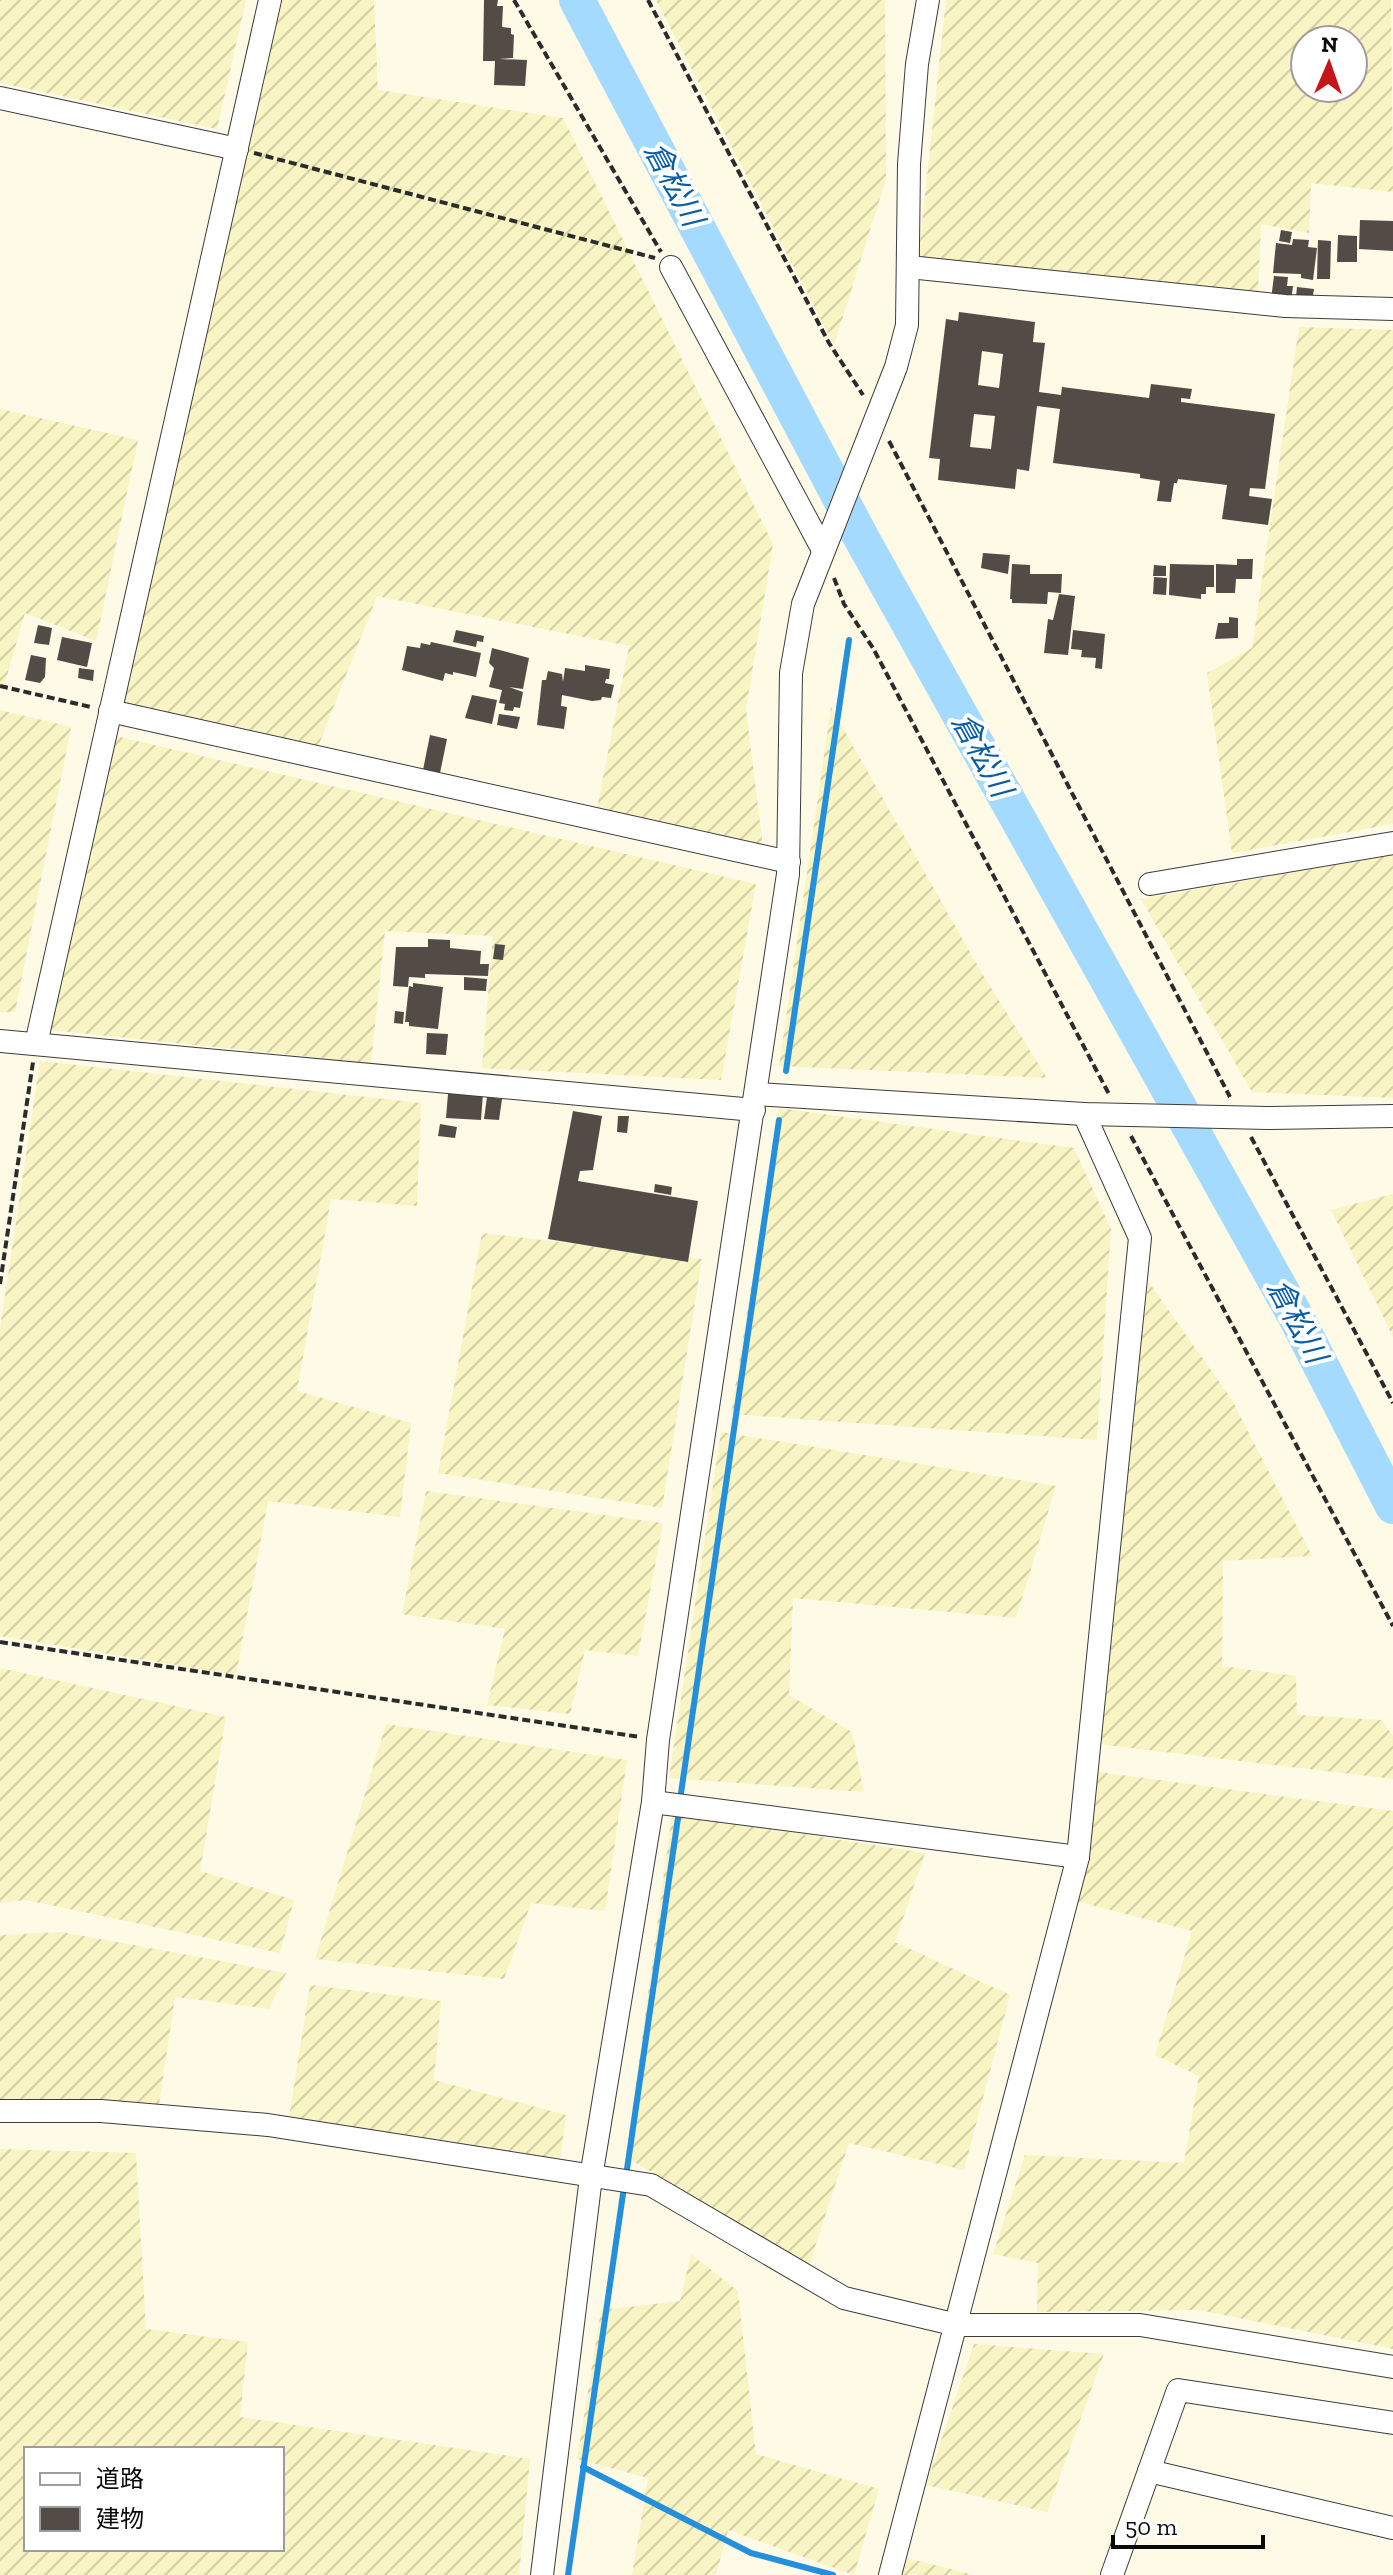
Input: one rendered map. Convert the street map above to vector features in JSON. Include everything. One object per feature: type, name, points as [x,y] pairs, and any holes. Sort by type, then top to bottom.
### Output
[{"type":"street","points":[[36,1044],[270,0]]},
{"type":"street","points":[[542,2575],[660,1803],[658,1740],[789,862],[791,673],[803,604],[896,367],[907,325],[909,164],[917,64],[928,0]]},
{"type":"street","points":[[0,98],[237,149]]},
{"type":"street","points":[[671,267],[823,550]]},
{"type":"street","points":[[909,267],[1285,306],[1393,309]]},
{"type":"street","points":[[110,711],[789,862]]},
{"type":"street","points":[[1150,884],[1393,843]]},
{"type":"street","points":[[0,1041],[755,1102],[1120,1115],[1268,1118],[1393,1116]]},
{"type":"street","points":[[890,2575],[1078,1857],[1140,1238],[1084,1114]]},
{"type":"street","points":[[660,1803],[1078,1857]]},
{"type":"street","points":[[0,2111],[101,2111],[268,2125],[651,2185],[844,2298],[957,2325],[1140,2325],[1393,2367]]},
{"type":"street","points":[[1112,2575],[1178,2390],[1393,2423]]},
{"type":"street","points":[[1149,2471],[1393,2528]]},
{"type":"path","points":[[514,0],[671,267]]},
{"type":"path","points":[[648,0],[829,343],[878,413],[1241,1117],[1393,1403]]},
{"type":"path","points":[[237,149],[649,255],[671,267]]},
{"type":"path","points":[[823,550],[844,604],[873,648],[1393,1626]]},
{"type":"path","points":[[0,686],[110,711]]},
{"type":"path","points":[[0,1284],[36,1044]]},
{"type":"path","points":[[0,1642],[658,1740]]},
{"type":"shaded area","points":[[0,0],[246,0],[217,129],[0,83]]},
{"type":"shaded area","points":[[280,0],[374,0],[378,90],[563,118],[773,544],[746,709],[764,855],[596,813],[629,646],[377,596],[316,752],[115,712]]},
{"type":"shaded area","points":[[656,0],[885,0],[886,179],[834,345]]},
{"type":"shaded area","points":[[946,0],[1391,0],[1393,192],[1311,183],[1309,233],[1261,224],[1258,293],[918,261]]},
{"type":"shaded area","points":[[1299,327],[1393,330],[1393,824],[1232,853],[1207,673],[1252,648]]},
{"type":"shaded area","points":[[0,409],[138,440],[96,641],[25,613],[4,686],[0,685]]},
{"type":"shaded area","points":[[831,707],[980,970],[1047,1078],[779,1066]]},
{"type":"shaded area","points":[[0,710],[71,727],[15,1012],[0,1012]]},
{"type":"shaded area","points":[[111,735],[756,884],[721,1080],[482,1068],[493,936],[385,931],[371,1063],[50,1030]]},
{"type":"shaded area","points":[[1393,855],[1393,1098],[1252,1092],[1141,899]]},
{"type":"shaded area","points":[[40,1061],[421,1103],[417,1206],[331,1199],[297,1391],[411,1423],[400,1517],[268,1501],[236,1675],[0,1636],[0,1329]]},
{"type":"shaded area","points":[[779,1108],[1074,1148],[1111,1229],[1097,1440],[731,1414]]},
{"type":"shaded area","points":[[1393,1194],[1393,1337],[1331,1210]]},
{"type":"shaded area","points":[[482,1233],[702,1259],[662,1508],[438,1473]]},
{"type":"shaded area","points":[[1148,1281],[1232,1400],[1312,1556],[1223,1561],[1222,1666],[1296,1676],[1297,1715],[1382,1720],[1393,1736],[1393,1779],[1098,1744]]},
{"type":"shaded area","points":[[721,1432],[1056,1486],[1016,1618],[793,1598],[789,1695],[852,1732],[864,1792],[669,1778]]},
{"type":"shaded area","points":[[426,1491],[663,1523],[638,1656],[585,1650],[570,1714],[487,1705],[505,1629],[402,1614]]},
{"type":"shaded area","points":[[0,1668],[226,1717],[200,1871],[294,1900],[280,1953],[26,1900],[0,1903]]},
{"type":"shaded area","points":[[386,1724],[627,1760],[605,1911],[531,1903],[504,1979],[315,1959]]},
{"type":"shaded area","points":[[1084,1770],[1393,1811],[1393,2349],[1199,2310],[1037,2312],[1038,2263],[993,2254],[1025,2155],[1184,2163],[1199,2076],[1155,2055],[1192,1931],[1075,1901]]},
{"type":"shaded area","points":[[672,1814],[925,1853],[895,1942],[1010,1995],[964,2170],[849,2143],[809,2265],[626,2157]]},
{"type":"shaded area","points":[[62,1932],[286,1973],[269,2009],[175,1997],[159,2105],[0,2108],[0,1935]]},
{"type":"shaded area","points":[[310,1985],[441,2001],[434,2080],[566,2115],[559,2166],[288,2124]]},
{"type":"shaded area","points":[[0,2149],[136,2153],[146,2329],[248,2342],[240,2417],[530,2459],[519,2575],[0,2575]]},
{"type":"shaded area","points":[[691,2254],[738,2291],[756,2454],[879,2489],[854,2575],[728,2530],[716,2575],[632,2575],[648,2478],[577,2459],[601,2310],[680,2301]]},
{"type":"shaded area","points":[[974,2344],[1104,2354],[1047,2512],[926,2485]]},
{"type":"shaded area","points":[[907,2558],[974,2575],[899,2575]]},
{"type":"building","points":[[484,0],[498,0],[497,6],[503,6],[502,27],[511,28],[514,35],[513,58],[499,59],[527,60],[525,86],[494,85],[495,61],[483,61]]},
{"type":"building","points":[[1360,220],[1393,221],[1393,251],[1359,249]]},
{"type":"building","points":[[1281,230],[1292,232],[1290,243],[1279,241]]},
{"type":"building","points":[[1338,235],[1357,236],[1357,262],[1337,262]]},
{"type":"building","points":[[1293,239],[1309,240],[1308,247],[1317,248],[1313,280],[1301,278],[1301,274],[1273,273],[1276,243],[1292,245]]},
{"type":"building","points":[[1318,240],[1331,241],[1330,279],[1317,279]]},
{"type":"building","points":[[1274,276],[1288,277],[1287,286],[1293,286],[1291,301],[1271,299]]},
{"type":"building","points":[[1297,287],[1314,289],[1311,307],[1295,305]]},
{"type":"building","points":[[959,312],[1035,322],[1033,342],[1045,343],[1039,392],[1061,395],[1062,387],[1149,398],[1151,384],[1192,389],[1190,399],[1181,398],[1181,402],[1275,414],[1265,489],[1250,488],[1249,496],[1272,499],[1268,525],[1222,519],[1227,485],[1178,479],[1174,483],[1171,502],[1157,501],[1160,481],[1140,478],[1140,474],[1053,463],[1060,409],[1037,406],[1029,471],[1017,469],[1015,489],[938,480],[940,459],[929,458],[946,319],[958,321]],"holes":[[[982,351],[1003,354],[999,388],[978,385]],[[974,414],[995,416],[991,449],[970,447]]]},
{"type":"building","points":[[983,553],[1010,555],[1008,574],[981,568]]},
{"type":"building","points":[[1237,559],[1253,559],[1252,579],[1236,579],[1235,593],[1216,593],[1216,564],[1237,565]]},
{"type":"building","points":[[1012,564],[1030,565],[1030,574],[1062,574],[1061,593],[1048,592],[1047,604],[1012,603]]},
{"type":"building","points":[[1170,564],[1214,565],[1214,587],[1206,587],[1206,594],[1201,594],[1201,599],[1169,595]]},
{"type":"building","points":[[1154,565],[1166,566],[1166,576],[1153,576]]},
{"type":"building","points":[[1154,577],[1167,578],[1166,595],[1153,594]]},
{"type":"building","points":[[1059,594],[1075,596],[1068,655],[1044,653],[1048,619],[1053,620]]},
{"type":"building","points":[[1229,617],[1238,618],[1238,638],[1215,639],[1218,623],[1229,623]]},
{"type":"building","points":[[38,625],[52,628],[49,645],[34,643]]},
{"type":"building","points":[[456,630],[484,636],[483,642],[477,641],[476,647],[453,642]]},
{"type":"building","points":[[1073,630],[1105,634],[1102,669],[1095,668],[1096,658],[1081,657],[1082,650],[1071,649]]},
{"type":"building","points":[[62,637],[92,643],[87,667],[57,660]]},
{"type":"building","points":[[431,642],[481,653],[476,677],[453,672],[453,675],[445,673],[443,681],[402,670],[407,646],[420,648],[421,643],[430,645]]},
{"type":"building","points":[[492,648],[529,658],[523,689],[509,687],[523,692],[520,708],[514,707],[513,711],[504,710],[505,704],[499,703],[502,690],[489,687],[494,668],[489,663]]},
{"type":"building","points":[[31,655],[46,658],[45,677],[40,683],[25,680]]},
{"type":"building","points":[[585,665],[610,669],[609,679],[605,683],[614,685],[611,698],[592,701],[562,695],[561,706],[567,707],[564,729],[537,725],[542,680],[546,680],[548,671],[562,674],[563,682],[565,668],[585,671]]},
{"type":"building","points":[[79,668],[94,670],[93,681],[78,678]]},
{"type":"building","points":[[472,695],[497,700],[492,724],[465,718]]},
{"type":"building","points":[[499,714],[520,717],[517,729],[497,725]]},
{"type":"building","points":[[430,735],[447,739],[440,773],[423,770]]},
{"type":"building","points":[[428,939],[450,940],[450,948],[481,951],[480,964],[489,964],[488,976],[425,974],[425,978],[409,977],[408,987],[393,986],[396,947],[428,947]]},
{"type":"building","points":[[495,944],[505,945],[503,960],[493,959]]},
{"type":"building","points":[[464,977],[487,979],[486,991],[464,990]]},
{"type":"building","points":[[413,983],[443,987],[438,1029],[409,1026],[409,1022],[405,1022],[409,986],[413,987]]},
{"type":"building","points":[[395,1011],[404,1012],[403,1024],[394,1023]]},
{"type":"building","points":[[427,1033],[448,1034],[446,1055],[426,1054]]},
{"type":"building","points":[[457,1091],[483,1093],[481,1120],[446,1118],[448,1094],[457,1094]]},
{"type":"building","points":[[487,1097],[502,1099],[499,1120],[484,1119]]},
{"type":"building","points":[[573,1111],[602,1116],[593,1170],[580,1171],[578,1181],[698,1201],[688,1262],[548,1239]]},
{"type":"building","points":[[618,1116],[629,1116],[627,1133],[617,1132]]},
{"type":"building","points":[[440,1124],[457,1127],[455,1138],[438,1136]]},
{"type":"building","points":[[655,1184],[672,1187],[671,1195],[654,1192]]},
{"type":"waterway","name":"倉松川","points":[[577,0],[863,541],[1297,1319],[1393,1506]]},
{"type":"waterway","points":[[786,1071],[849,640]]},
{"type":"waterway","points":[[680,1800],[779,1120]]},
{"type":"waterway","points":[[626,2176],[679,1811]]},
{"type":"waterway","points":[[568,2575],[624,2187]]},
{"type":"waterway","points":[[583,2467],[751,2553],[833,2575]]}]
